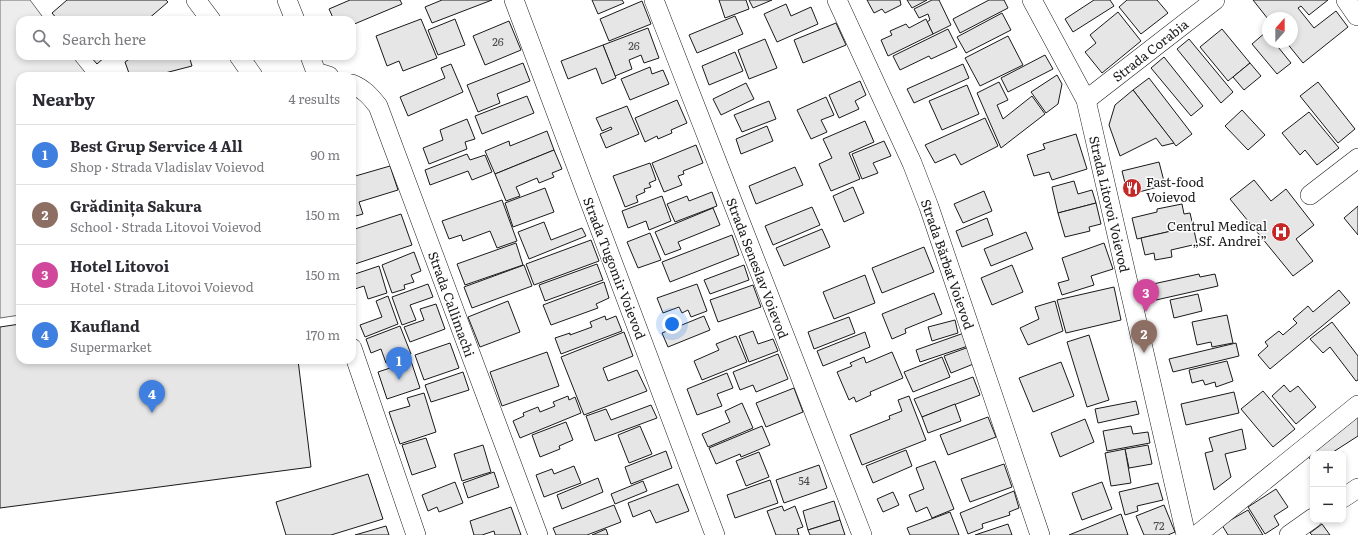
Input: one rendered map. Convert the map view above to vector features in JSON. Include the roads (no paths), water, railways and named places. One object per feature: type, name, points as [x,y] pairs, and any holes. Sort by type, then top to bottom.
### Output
[{"type":"street","points":[[196,0],[208,16]]},
{"type":"street","points":[[287,0],[293,16]]},
{"type":"street","name":"Strada Tugomir Voievod","points":[[514,0],[715,535]]},
{"type":"street","name":"Strada Seneslav Voievod","points":[[654,0],[862,535]]},
{"type":"street","name":"Strada Bărbat Voievod","points":[[837,0],[912,163],[929,207],[1040,535]]},
{"type":"street","name":"Strada Litovoi Voievod","points":[[1032,0],[1086,100],[1186,535]]},
{"type":"street","name":"Strada Corabia","points":[[1086,100],[1214,0]]},
{"type":"street","points":[[1346,0],[1357,16]]},
{"type":"street","points":[[242,60],[250,72]]},
{"type":"street","name":"Strada Callimachi","points":[[356,86],[362,88],[378,106],[538,535]]},
{"type":"street","points":[[1310,196],[1358,158]]},
{"type":"street","points":[[356,360],[416,535]]},
{"type":"street","points":[[1197,535],[1358,405]]},
{"type":"street","points":[[1346,496],[1358,488]]},
{"type":"street","points":[[1289,535],[1310,520]]},
{"type":"place","name":"Fast-food Voievod","points":[[1132,188]]},
{"type":"place","name":"Centrul Medical „Sf. Andrei”","points":[[1281,232]]},
{"type":"place","name":"Hotel Litovoi","points":[[1146,312]]},
{"type":"place","name":"Grădinița Sakura","points":[[1144,353]]},
{"type":"place","name":"Best Grup Service 4 All","points":[[399,380]]},
{"type":"place","name":"Kaufland","points":[[152,413]]}]
